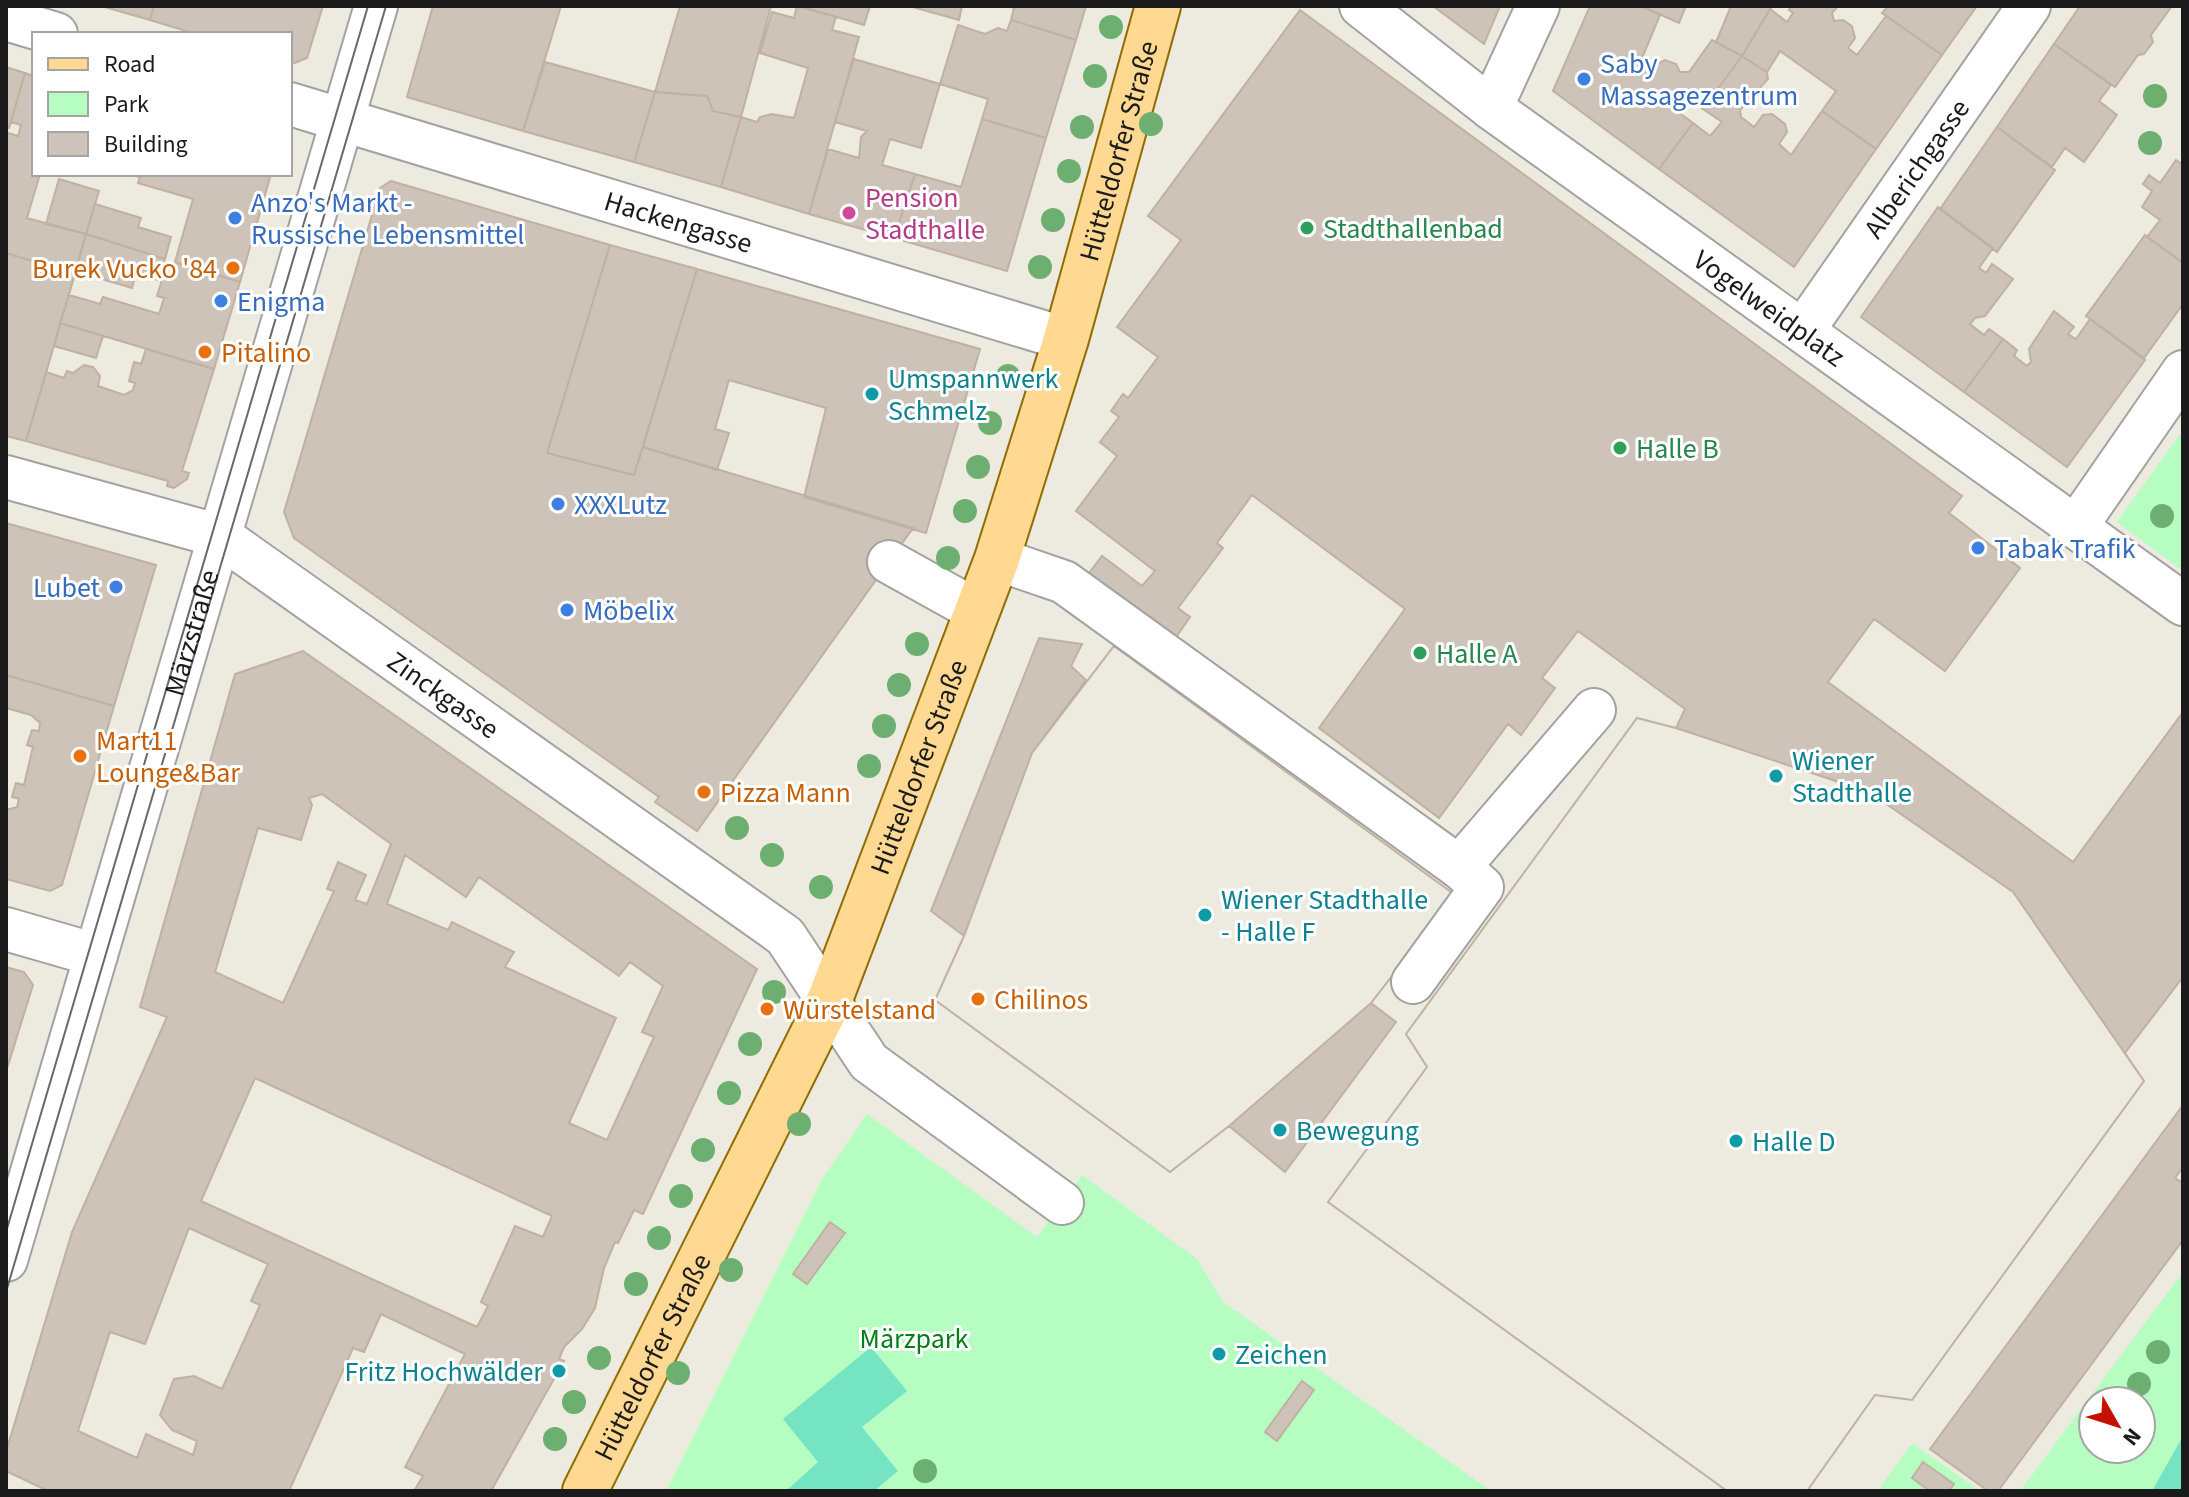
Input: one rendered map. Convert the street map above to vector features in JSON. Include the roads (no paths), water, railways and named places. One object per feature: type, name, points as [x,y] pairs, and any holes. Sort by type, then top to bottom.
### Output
[{"type":"main road","name":"Hütteldorfer Straße","points":[[585,1491],[830,999],[997,559],[1066,339],[1158,6]]},
{"type":"street","name":"Märzstraße","points":[[6,1260],[376,6]]},
{"type":"street","name":"Vogelweidplatz","points":[[1361,6],[1491,108],[1804,329],[2183,604]]},
{"type":"street","points":[[1491,108],[1538,6]]},
{"type":"street","name":"Alberichgasse","points":[[1804,329],[2029,6]]},
{"type":"street","points":[[6,19],[49,32]]},
{"type":"street","name":"Hackengasse","points":[[292,105],[1066,339]]},
{"type":"street","points":[[2077,525],[2183,372]]},
{"type":"street","name":"Zinckgasse","points":[[6,477],[220,536],[785,936],[830,999],[869,1062],[1062,1203]]},
{"type":"street","points":[[997,559],[1064,582],[1459,867],[1482,887],[1413,982]]},
{"type":"street","points":[[889,562],[977,611]]},
{"type":"street","points":[[1459,867],[1594,710]]},
{"type":"street","points":[[6,929],[96,955]]},
{"type":"tram line","points":[[6,1232],[368,6]]},
{"type":"tram line","points":[[6,1292],[386,6]]},
{"type":"place","name":"Saby Massagezentrum","points":[[1584,79]]},
{"type":"place","name":"Pension Stadthalle","points":[[849,213]]},
{"type":"place","name":"Anzo's Markt - Russische Lebensmittel","points":[[235,218]]},
{"type":"place","name":"Stadthallenbad","points":[[1307,228]]},
{"type":"place","name":"Burek Vucko '84","points":[[233,268]]},
{"type":"place","name":"Enigma","points":[[221,301]]},
{"type":"place","name":"Pitalino","points":[[205,352]]},
{"type":"place","name":"Umspannwerk Schmelz","points":[[872,394]]},
{"type":"place","name":"Halle B","points":[[1620,448]]},
{"type":"place","name":"XXXLutz","points":[[558,504]]},
{"type":"place","name":"Tabak Trafik","points":[[1978,548]]},
{"type":"place","name":"Lubet","points":[[116,587]]},
{"type":"place","name":"Möbelix","points":[[567,610]]},
{"type":"place","name":"Halle A","points":[[1420,653]]},
{"type":"place","name":"Mart11 Lounge&Bar","points":[[80,756]]},
{"type":"place","name":"Wiener Stadthalle","points":[[1776,776]]},
{"type":"place","name":"Pizza Mann","points":[[704,792]]},
{"type":"place","name":"Wiener Stadthalle - Halle F","points":[[1205,915]]},
{"type":"place","name":"Chilinos","points":[[978,999]]},
{"type":"place","name":"Würstelstand","points":[[767,1009]]},
{"type":"place","name":"Bewegung","points":[[1280,1130]]},
{"type":"place","name":"Halle D","points":[[1736,1141]]},
{"type":"place","name":"Zeichen","points":[[1219,1354]]},
{"type":"place","name":"Fritz Hochwälder","points":[[559,1371]]},
{"type":"park label","name":"Märzpark","points":[[914,1338]]}]
